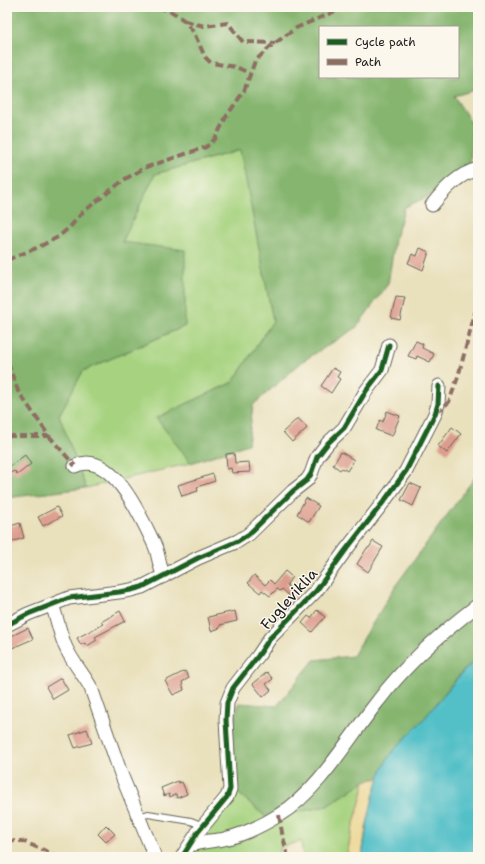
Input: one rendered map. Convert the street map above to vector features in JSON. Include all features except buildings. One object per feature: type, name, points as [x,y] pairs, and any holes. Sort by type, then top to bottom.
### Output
[{"type":"street","points":[[432,205],[452,182],[468,172],[478,169]]},
{"type":"street","points":[[7,625],[28,614],[69,598],[132,590],[164,576],[198,558],[238,541],[249,534],[285,498],[307,480],[318,457],[328,443],[344,428],[366,391],[382,370],[389,345]]},
{"type":"street","name":"Fugleviklia","points":[[182,857],[201,829],[227,797],[230,789],[226,720],[227,703],[232,688],[258,656],[270,638],[323,583],[345,550],[406,471],[435,414],[438,404],[438,386]]},
{"type":"street","points":[[75,466],[87,462],[100,466],[108,471],[126,491],[154,546],[164,576]]},
{"type":"street","points":[[52,605],[67,651],[91,688],[121,774],[155,857]]},
{"type":"street","points":[[192,843],[194,844],[224,839],[238,835],[280,815],[294,804],[320,777],[378,700],[407,668],[445,630],[478,605]]},
{"type":"lane","points":[[138,817],[148,814],[191,821],[196,823],[201,829]]},
{"type":"green space","points":[[7,7],[478,7],[478,89],[454,96],[472,124],[470,173],[443,190],[405,207],[395,239],[388,284],[356,328],[303,361],[253,405],[248,444],[191,463],[156,418],[233,382],[273,321],[240,150],[155,174],[122,242],[185,250],[185,326],[83,371],[59,415],[86,488],[7,498]]},
{"type":"green space","points":[[241,150],[273,321],[233,382],[157,418],[191,463],[86,488],[59,415],[83,371],[185,326],[122,242],[155,174]]},
{"type":"green space","points":[[478,473],[478,657],[460,674],[420,724],[388,758],[379,778],[365,781],[327,806],[267,818],[237,792],[231,735],[239,703],[277,706],[314,660],[353,656],[396,585]]},
{"type":"green space","points":[[365,781],[350,838],[347,857],[303,857],[301,841],[281,847],[277,857],[188,857],[212,822],[237,792],[267,818],[327,806]]},
{"type":"sand","points":[[379,778],[366,827],[362,857],[347,857],[350,838],[365,781]]},
{"type":"water","points":[[478,657],[478,857],[362,857],[374,792],[383,767],[398,746],[458,677]]},
{"type":"marked path","points":[[158,7],[174,13],[185,21],[194,33],[205,57],[211,63],[236,67],[249,73]]},
{"type":"marked path","points":[[7,260],[39,247],[58,237],[70,227],[83,212],[125,179],[144,168],[206,147],[215,139],[226,117],[244,91],[255,61],[271,46],[296,28],[345,7]]},
{"type":"marked path","points":[[185,21],[204,26],[228,23],[243,42],[275,43]]},
{"type":"marked path","points":[[436,413],[449,402],[458,377],[475,313],[478,307]]},
{"type":"marked path","points":[[7,363],[18,391],[49,436],[75,466]]},
{"type":"marked path","points":[[7,436],[49,436]]},
{"type":"marked path","points":[[279,815],[288,857]]},
{"type":"marked path","points":[[7,841],[22,841],[60,857]]},
{"type":"cycle path","points":[[7,625],[28,614],[69,598],[119,592],[142,587],[198,558],[238,541],[249,534],[293,491],[307,480],[311,474],[317,457],[328,443],[344,428],[366,391],[382,370],[389,345]]},
{"type":"cycle path","points":[[182,857],[198,832],[227,797],[230,789],[226,720],[227,703],[233,688],[270,638],[316,591],[406,471],[435,414],[438,404],[439,386]]}]
